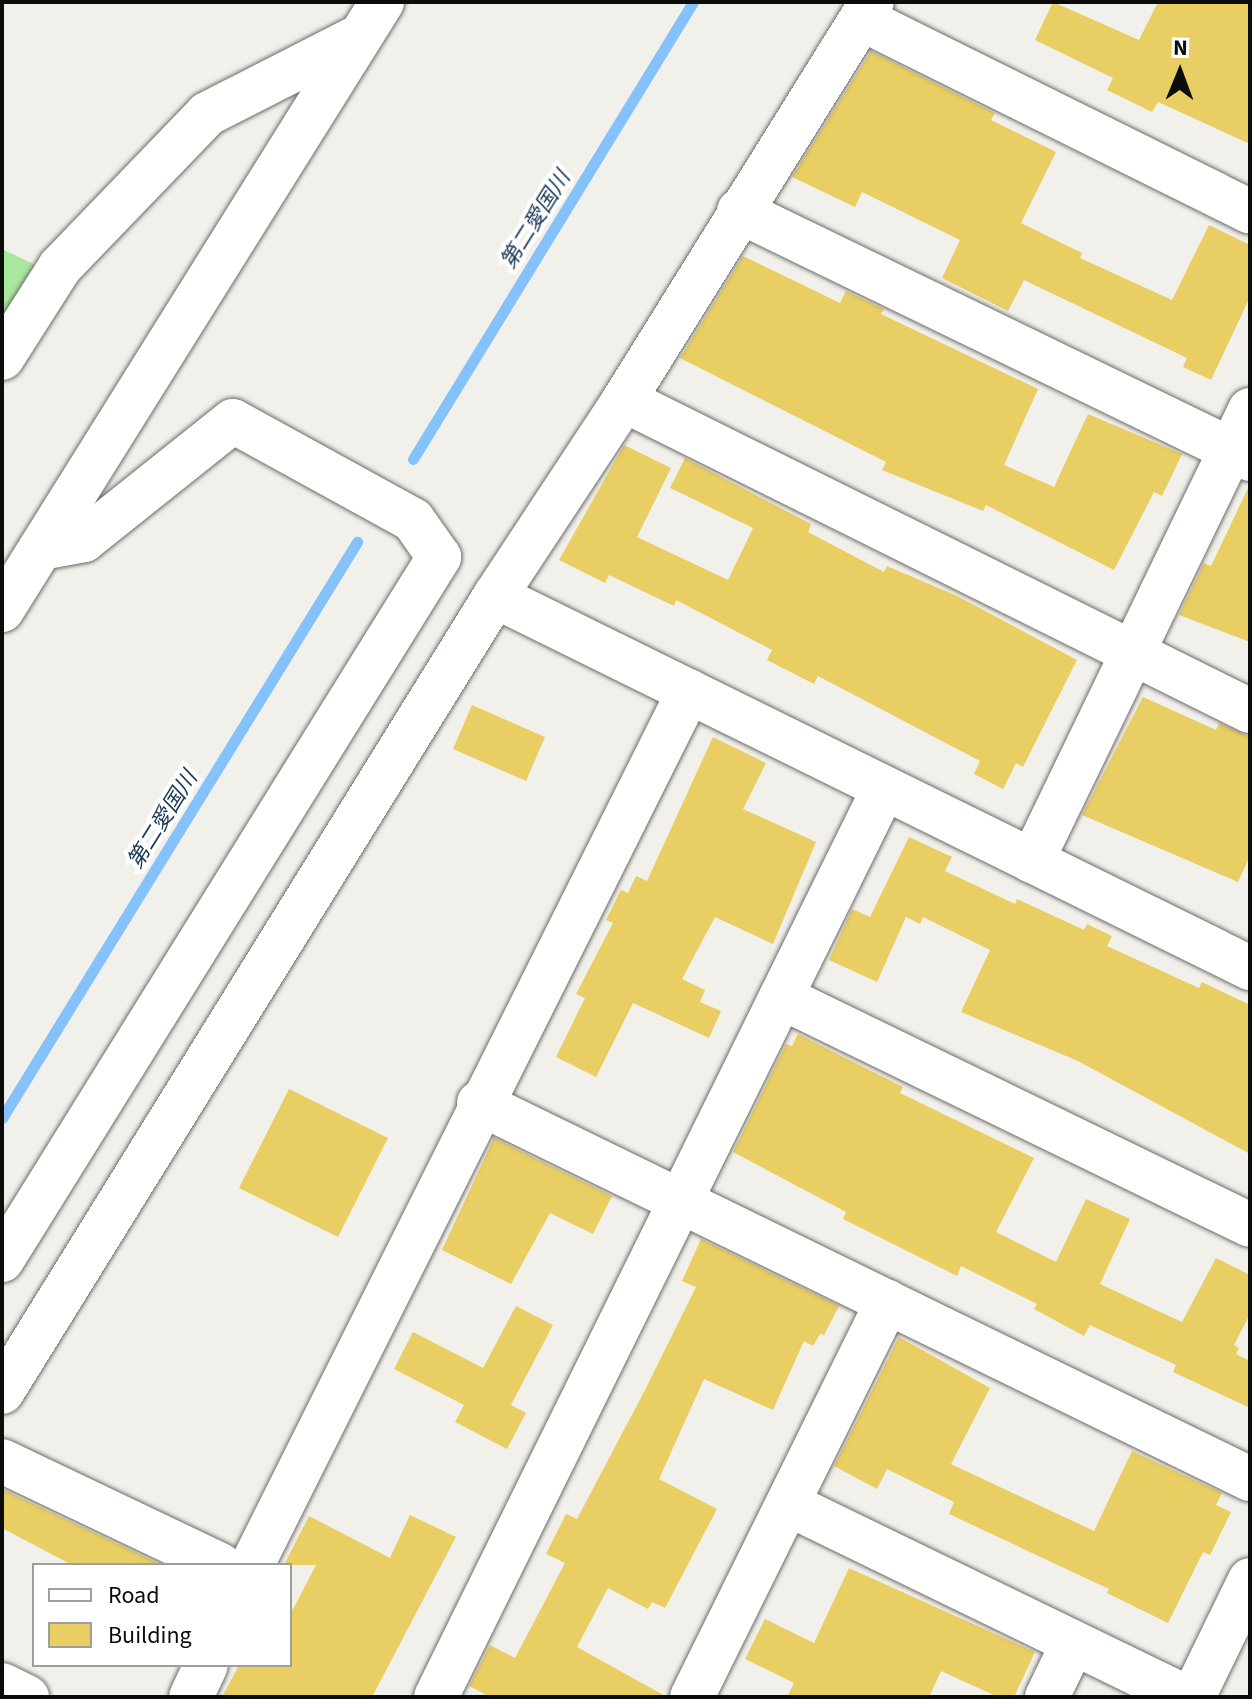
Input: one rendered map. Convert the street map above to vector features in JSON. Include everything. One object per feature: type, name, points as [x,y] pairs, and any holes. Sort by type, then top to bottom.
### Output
[{"type":"street","points":[[2,1392],[495,596],[624,400],[867,10],[1250,212]]},
{"type":"street","points":[[2,358],[60,267],[207,114],[372,19]]},
{"type":"street","points":[[2,610],[372,19]]},
{"type":"street","points":[[739,211],[1240,454]]},
{"type":"street","points":[[624,400],[1250,711]]},
{"type":"street","points":[[1032,861],[1131,653],[1240,454],[1250,410]]},
{"type":"street","points":[[2,1260],[439,557],[413,520],[233,421],[84,540],[41,548]]},
{"type":"street","points":[[495,596],[1250,968]]},
{"type":"street","points":[[253,1563],[479,1103],[689,691]]},
{"type":"street","points":[[436,1697],[884,788]]},
{"type":"street","points":[[781,997],[1250,1225]]},
{"type":"street","points":[[479,1103],[1250,1479]]},
{"type":"street","points":[[692,1697],[887,1302]]},
{"type":"street","points":[[2,1461],[216,1563]]},
{"type":"street","points":[[788,1504],[1185,1697]]},
{"type":"street","points":[[1193,1697],[1250,1580]]},
{"type":"street","points":[[1047,1697],[1073,1643]]},
{"type":"street","points":[[191,1697],[205,1667]]},
{"type":"street","points":[[2,1685],[27,1697]]},
{"type":"green space","points":[[2,249],[44,269],[2,331]]},
{"type":"building","points":[[1053,2],[1139,40],[1158,2],[1250,2],[1250,144],[1158,102],[1152,112],[1107,90],[1113,78],[1035,40]]},
{"type":"building","points":[[871,51],[995,113],[991,120],[1056,152],[1021,223],[1082,253],[1080,258],[1172,300],[1209,225],[1250,245],[1250,297],[1211,380],[1183,367],[1187,358],[1024,280],[1008,311],[942,278],[960,240],[862,192],[855,207],[792,177]]},
{"type":"building","points":[[743,256],[840,303],[846,291],[884,309],[881,314],[1038,389],[1004,465],[1054,487],[1088,414],[1182,454],[1162,496],[1154,492],[1114,570],[986,505],[983,511],[882,470],[886,462],[680,358]]},
{"type":"building","points":[[624,445],[671,468],[637,537],[728,580],[753,528],[670,488],[685,458],[811,524],[808,532],[884,572],[887,566],[957,596],[1077,660],[1023,767],[1016,763],[1003,789],[974,774],[980,761],[818,676],[814,684],[767,660],[772,650],[676,600],[674,606],[609,575],[605,583],[559,560]]},
{"type":"building","points":[[1250,484],[1250,642],[1179,615],[1204,563],[1211,566]]},
{"type":"building","points":[[1143,697],[1216,730],[1219,723],[1250,737],[1250,856],[1238,882],[1082,815]]},
{"type":"building","points":[[472,705],[545,737],[526,781],[453,749]]},
{"type":"building","points":[[713,737],[766,763],[743,809],[816,842],[773,944],[715,917],[682,979],[705,990],[700,1002],[721,1011],[709,1038],[633,1003],[596,1077],[556,1057],[585,998],[576,994],[613,923],[606,920],[621,890],[628,893],[636,876],[647,881]]},
{"type":"building","points":[[909,837],[952,857],[945,871],[1015,904],[1017,899],[1084,930],[1087,924],[1112,936],[1107,946],[1199,988],[1202,982],[1250,1005],[1250,1154],[1078,1061],[961,1012],[990,950],[923,917],[920,924],[906,917],[877,982],[829,960],[852,909],[870,917]]},
{"type":"building","points":[[798,1034],[903,1087],[900,1093],[1034,1158],[996,1232],[1056,1262],[1086,1199],[1130,1219],[1100,1284],[1182,1322],[1216,1258],[1250,1275],[1250,1314],[1234,1345],[1239,1348],[1236,1354],[1250,1361],[1250,1408],[1173,1372],[1176,1365],[1090,1325],[1084,1336],[1034,1309],[1037,1304],[961,1266],[957,1276],[843,1219],[846,1212],[733,1152],[786,1044],[792,1046]]},
{"type":"building","points":[[289,1089],[388,1138],[338,1237],[239,1188]]},
{"type":"building","points":[[494,1138],[612,1196],[593,1234],[550,1213],[511,1284],[442,1250]]},
{"type":"building","points":[[701,1239],[839,1306],[824,1335],[820,1334],[813,1346],[804,1341],[773,1410],[704,1379],[659,1479],[717,1509],[665,1608],[652,1602],[648,1609],[608,1588],[577,1647],[667,1697],[490,1697],[469,1686],[490,1645],[515,1658],[565,1563],[546,1554],[566,1514],[577,1519],[696,1287],[682,1281]]},
{"type":"building","points":[[516,1306],[553,1325],[511,1405],[526,1413],[507,1449],[455,1422],[464,1405],[394,1369],[413,1332],[483,1368]]},
{"type":"building","points":[[899,1337],[990,1388],[951,1464],[1094,1531],[1132,1451],[1222,1493],[1216,1505],[1231,1512],[1210,1555],[1203,1552],[1168,1623],[1107,1593],[1109,1589],[949,1514],[954,1502],[887,1469],[877,1489],[834,1466]]},
{"type":"building","points":[[2,1489],[158,1563],[68,1563],[2,1528]]},
{"type":"building","points":[[410,1515],[456,1537],[372,1697],[222,1697],[238,1667],[292,1667],[292,1611],[316,1565],[285,1563],[309,1516],[390,1558]]},
{"type":"building","points":[[849,1568],[1035,1652],[1014,1697],[998,1697],[941,1671],[929,1697],[787,1697],[794,1683],[745,1659],[765,1619],[814,1643]]},
{"type":"waterway","name":"第二愛国川","points":[[413,459],[693,2]]},
{"type":"waterway","name":"第二愛国川","points":[[2,1118],[357,542]]}]
